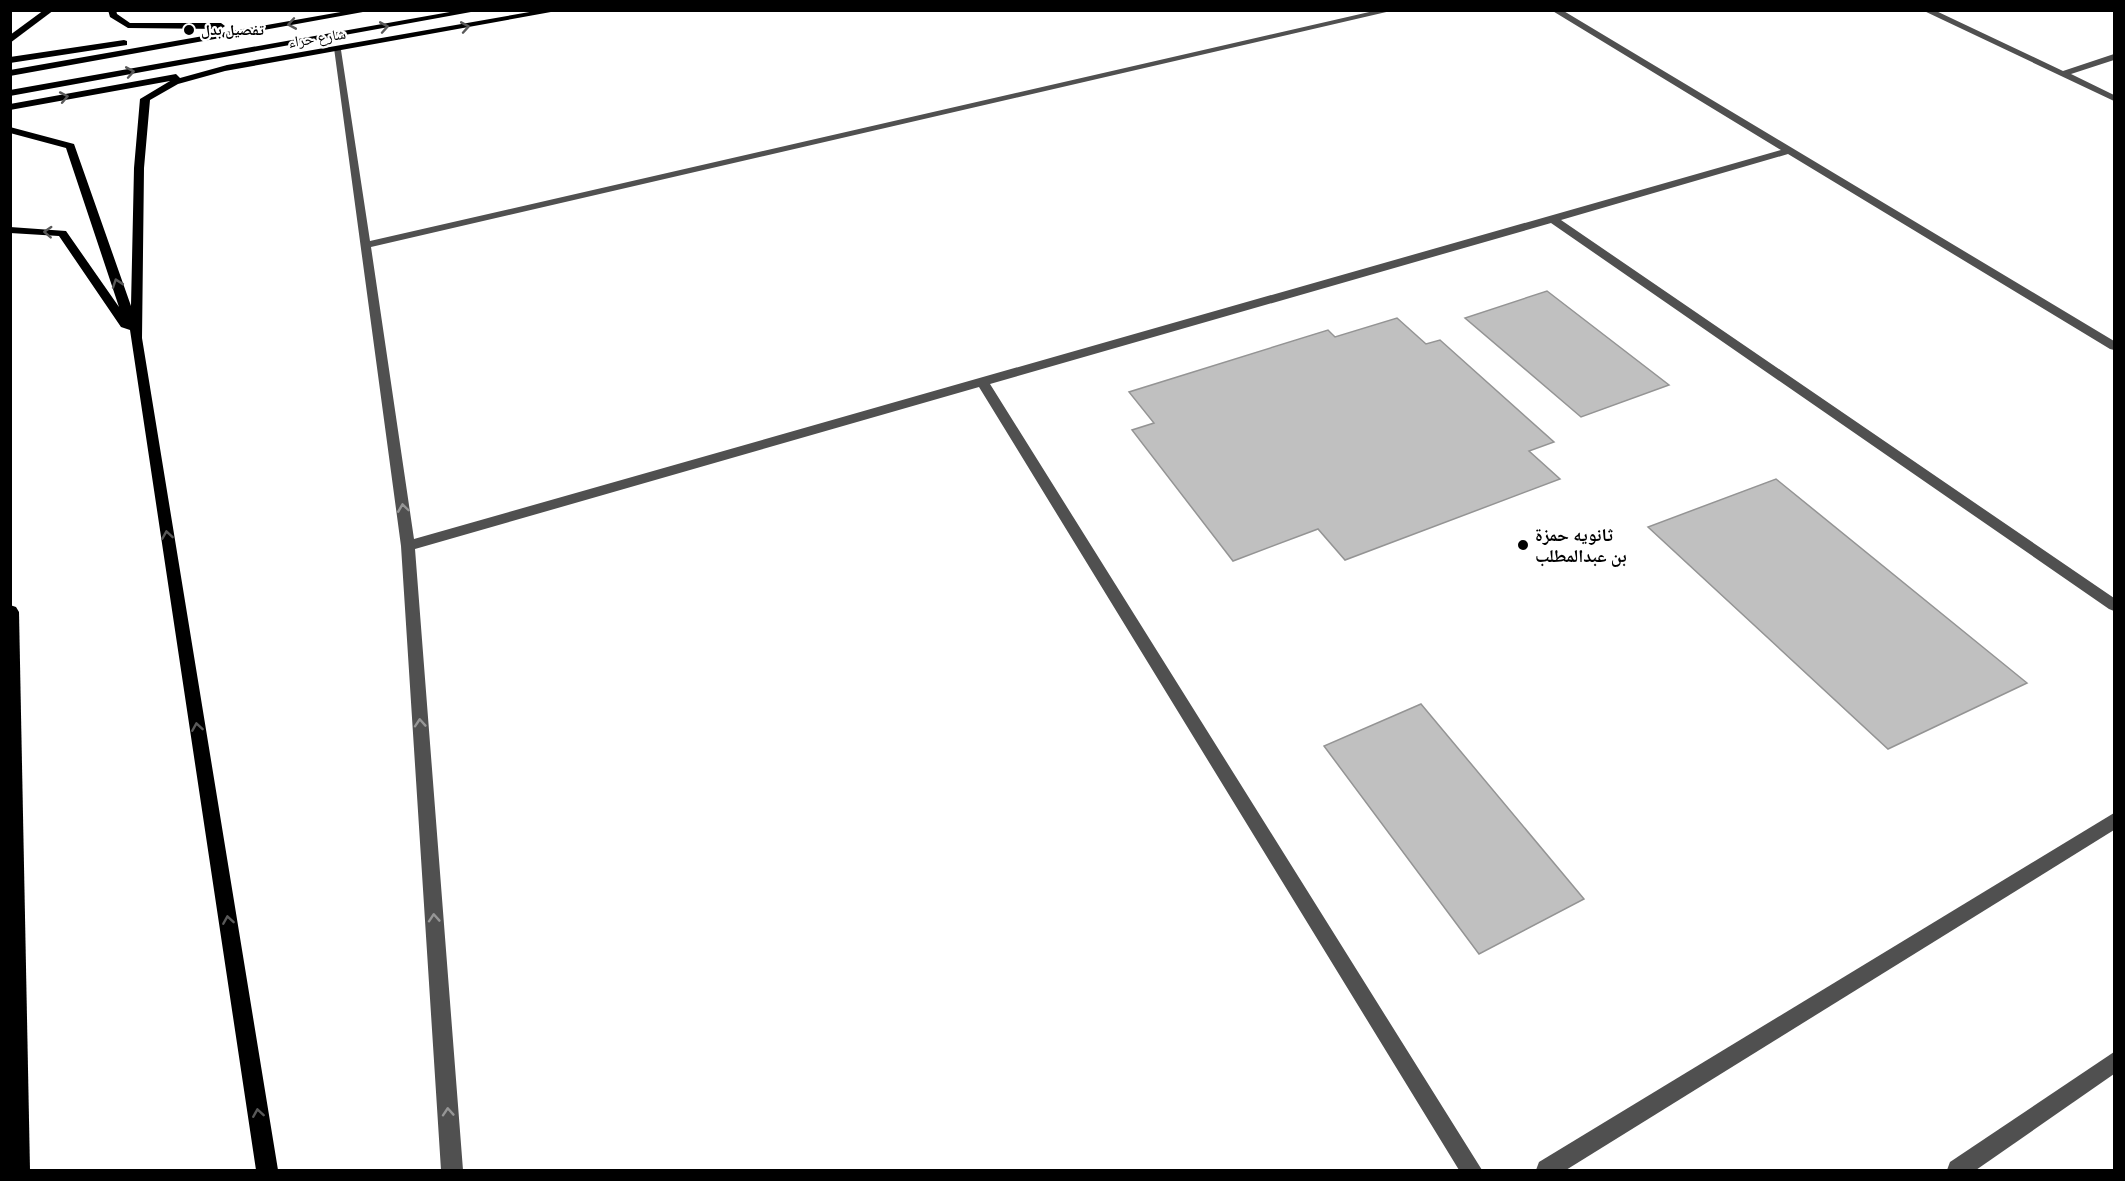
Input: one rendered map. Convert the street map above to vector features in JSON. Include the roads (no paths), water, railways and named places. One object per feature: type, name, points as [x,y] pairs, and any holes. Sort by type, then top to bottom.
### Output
[{"type":"highway","points":[[10,612],[17,1170]]},
{"type":"main road","points":[[10,40],[50,10]]},
{"type":"main road","points":[[112,10],[113,15],[128,24],[161,27],[221,26]]},
{"type":"main road","name":"شارع حراء","points":[[10,60],[310,10]]},
{"type":"main road","name":"شارع حراء","points":[[10,73],[370,10]]},
{"type":"main road","name":"شارع حراء","points":[[10,93],[478,10]]},
{"type":"main road","name":"شارع حراء","points":[[10,107],[558,10]]},
{"type":"main road","points":[[265,18],[213,38],[202,55],[231,59],[286,59]]},
{"type":"main road","points":[[10,79],[51,62],[115,44]]},
{"type":"main road","points":[[136,338],[140,168],[145,99],[175,82],[227,68]]},
{"type":"main road","points":[[10,79],[118,87]]},
{"type":"main road","points":[[10,130],[69,146],[136,338],[267,1170]]},
{"type":"main road","points":[[10,230],[62,233],[136,338]]},
{"type":"street","points":[[365,245],[1391,10]]},
{"type":"street","points":[[1555,10],[2115,346]]},
{"type":"street","points":[[1926,10],[2115,98]]},
{"type":"street","points":[[337,50],[408,546],[452,1170]]},
{"type":"street","points":[[2062,74],[2115,57]]},
{"type":"street","points":[[408,546],[1789,151]]},
{"type":"street","points":[[1553,219],[2115,605]]},
{"type":"street","points":[[982,382],[1471,1170]]},
{"type":"street","points":[[1547,1170],[2115,821]]},
{"type":"street","points":[[1958,1170],[2115,1062]]},
{"type":"place","name":"تفصيل بدل","points":[[189,30]]},
{"type":"place","name":"ثانويه حمزة بن عبدالمطلب","points":[[1523,545]]}]
